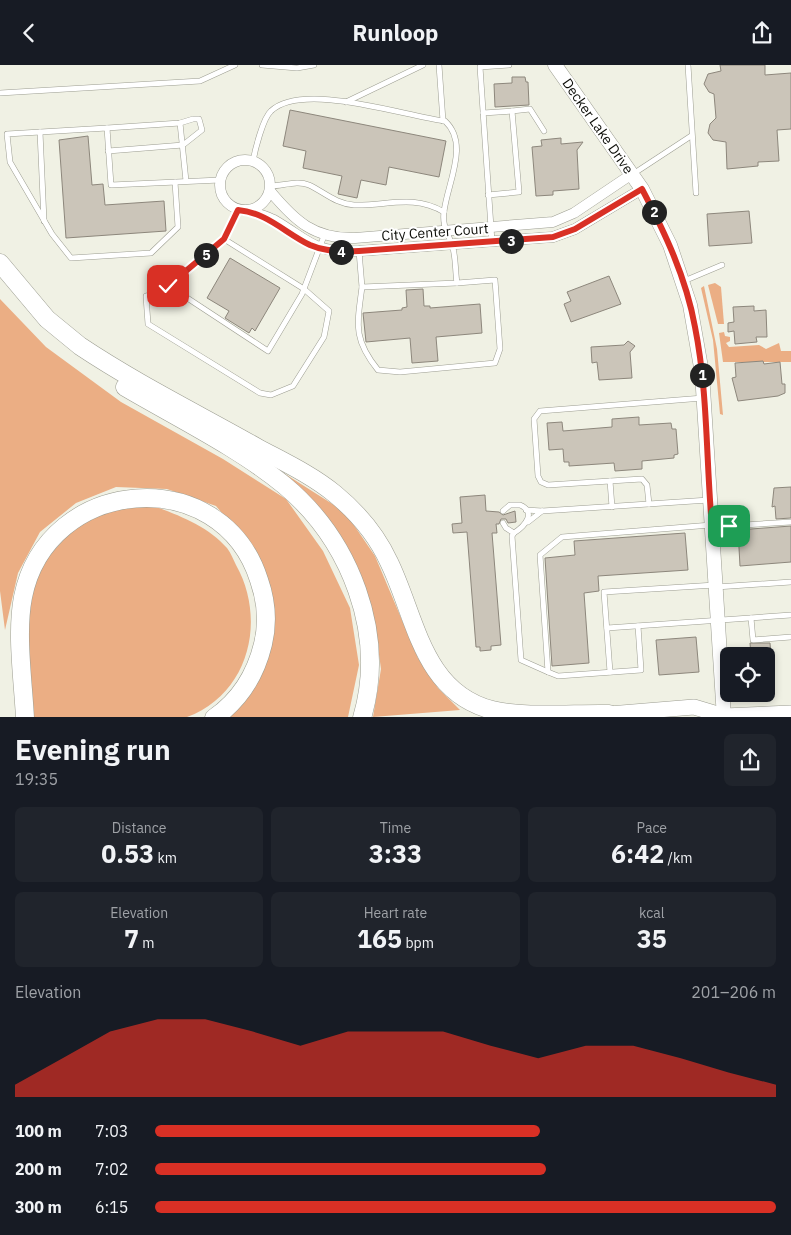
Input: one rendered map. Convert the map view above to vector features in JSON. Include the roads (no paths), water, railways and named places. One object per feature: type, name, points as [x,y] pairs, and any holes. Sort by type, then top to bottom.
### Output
[{"type":"highway","points":[[0,263],[42,314],[80,346],[308,476],[345,503],[366,525],[382,549],[395,575],[422,649],[434,668],[455,692],[482,707],[504,713],[609,714]]},
{"type":"highway","points":[[0,274],[33,318],[76,357],[253,463],[284,485],[307,507],[335,545],[358,592],[368,637],[369,688],[362,717]]},
{"type":"highway","points":[[25,713],[21,610],[26,584],[37,559],[53,537],[85,513],[122,499],[147,497],[186,504],[218,522],[243,548],[254,566],[262,587],[265,627],[257,664],[236,698],[214,717]]},
{"type":"main road","points":[[557,717],[694,707],[723,717],[791,713]]},
{"type":"street","name":"Decker Lake Drive","points":[[555,65],[642,189],[663,228],[683,281],[698,341],[716,586],[723,717]]},
{"type":"street","points":[[220,180],[226,168],[232,163],[239,160],[253,161]]},
{"type":"street","name":"City Center Court","points":[[253,161],[266,170],[270,189],[286,209],[305,226],[324,236],[350,238],[553,222],[568,217],[632,174]]},
{"type":"street","name":"City Center Court","points":[[220,180],[222,195],[226,202],[273,220],[302,240],[319,248],[338,252],[492,243],[553,237],[575,229],[642,189]]},
{"type":"street","points":[[243,210],[262,205],[270,189]]},
{"type":"lane","points":[[0,93],[200,81],[219,68],[235,65]]},
{"type":"lane","points":[[262,65],[297,68],[314,65]]},
{"type":"lane","points":[[346,102],[423,65]]},
{"type":"lane","points":[[439,65],[443,121]]},
{"type":"lane","points":[[492,243],[479,66],[509,65]]},
{"type":"lane","points":[[688,65],[696,193]]},
{"type":"lane","points":[[253,161],[269,112],[283,103],[306,98],[346,102],[443,121],[453,128],[456,144],[455,164],[444,212],[445,231],[453,245],[456,283]]},
{"type":"lane","points":[[483,113],[530,109],[544,131]]},
{"type":"lane","points":[[488,195],[519,192],[512,111]]},
{"type":"lane","points":[[108,151],[184,145],[199,134],[202,130],[201,123],[199,119],[193,119],[180,123],[6,134],[10,163],[44,222],[71,258],[150,253],[178,227],[175,182]]},
{"type":"lane","points":[[180,123],[184,145],[186,181]]},
{"type":"lane","points":[[107,128],[111,185],[220,180]]},
{"type":"lane","points":[[40,132],[44,222]]},
{"type":"lane","points":[[632,174],[691,136]]},
{"type":"lane","points":[[270,189],[297,183],[308,185],[340,203],[354,205],[418,201],[429,203],[444,212]]},
{"type":"lane","points":[[224,239],[304,289],[329,311],[324,337],[293,386],[270,395],[260,393],[148,324],[146,296],[160,293],[224,239],[243,210]]},
{"type":"lane","points":[[532,225],[533,240]]},
{"type":"lane","points":[[168,286],[268,351],[304,289],[324,236]]},
{"type":"lane","points":[[359,251],[362,287],[358,311],[359,335],[364,351],[378,370],[400,372],[495,363],[500,349],[495,280],[362,287]]},
{"type":"lane","points":[[683,281],[722,265]]},
{"type":"lane","points":[[649,504],[647,485],[642,479],[548,485],[541,482],[538,476],[534,419],[540,411],[703,398]]},
{"type":"lane","points":[[610,481],[612,507]]},
{"type":"lane","points":[[503,511],[515,504],[526,510],[542,511],[710,500]]},
{"type":"lane","points":[[526,510],[528,522]]},
{"type":"lane","points":[[542,511],[512,536],[521,660],[558,676],[641,669],[638,626]]},
{"type":"lane","points":[[548,671],[540,555],[562,537],[791,522]]},
{"type":"lane","points":[[503,523],[506,529],[514,533]]},
{"type":"lane","points":[[610,672],[604,592],[791,582]]},
{"type":"lane","points":[[607,628],[791,615]]},
{"type":"lane","points":[[751,618],[753,640],[791,637]]}]
